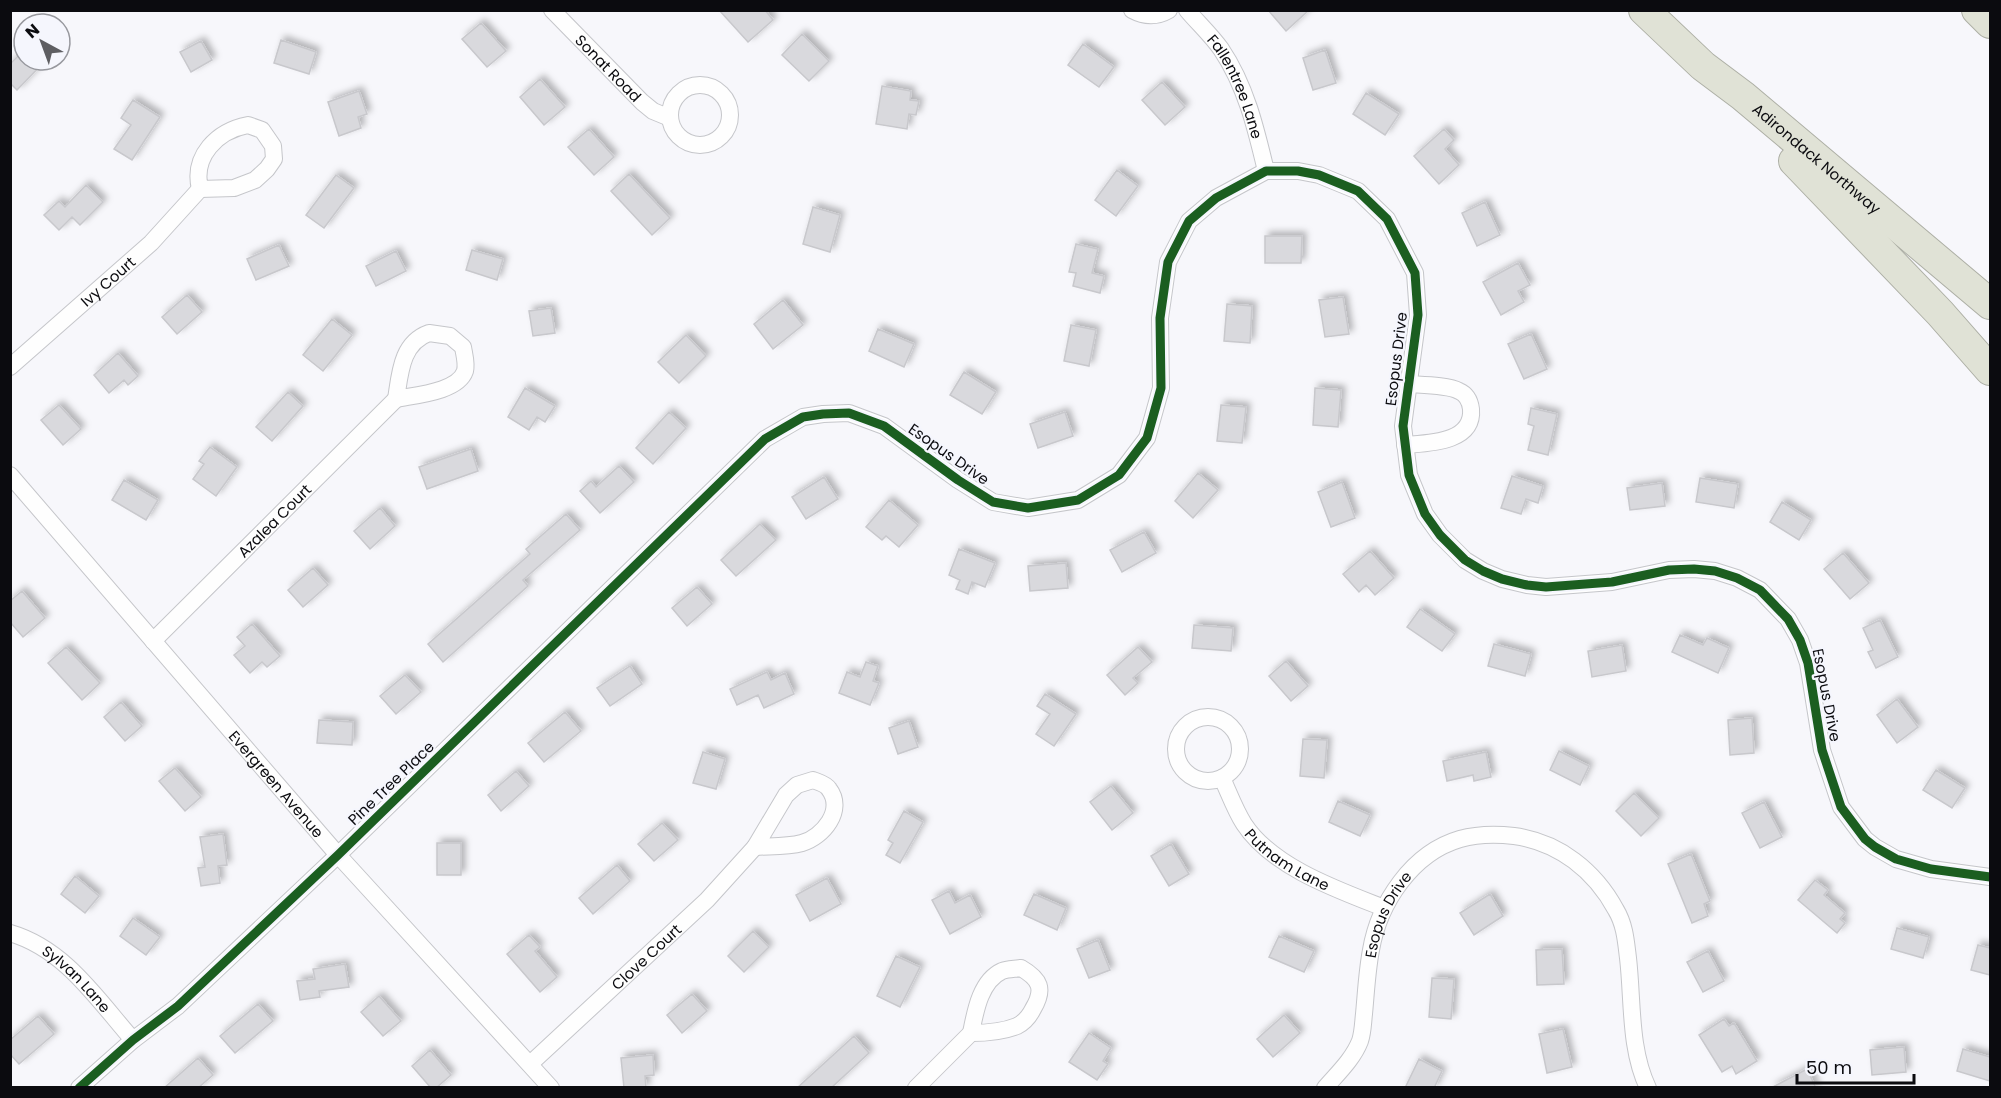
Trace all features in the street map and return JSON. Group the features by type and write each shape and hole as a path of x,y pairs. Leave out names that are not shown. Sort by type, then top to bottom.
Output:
{"highway":[{"name":"Adirondack Northway","path":"1644,10 1703,66 1743,96 1990,304"},
{"path":"1977,10 1990,23"},
{"path":"1703,66 1940,313 1990,370"}],"street":[{"name":"Sonat Road","path":"552,10 642,102 653,111 670,118"},
{"path":"1132,10 1148,16 1169,10"},
{"name":"Fallentree Lane","path":"1187,10 1220,48 1238,80 1254,121 1266,171"},
{"path":"248,124 262,130 269,137 273,146 274,159 255,180 234,188 200,189 197,176 203,157 211,145 224,133 248,124"},
{"name":"Esopus Drive","path":"714,489 765,439 803,417 849,413 884,426 958,480 993,502 1028,508 1078,500 1119,475 1147,438 1161,388 1160,318 1168,262 1189,221 1216,198 1266,171 1298,171 1319,175 1358,191 1387,219 1415,273 1418,315 1403,426 1409,475 1425,514 1440,535 1465,560 1483,571 1502,579 1527,585 1546,587 1612,582 1669,570 1694,569 1715,571 1737,578 1760,590 1788,619 1800,640 1808,663 1822,750 1840,807 1865,839 1896,859 1931,869 1990,878"},
{"name":"Ivy Court","path":"10,367 151,243 200,189"},
{"path":"429,333 450,336 463,347 466,368 462,378 436,391 396,399 403,357 420,336 429,333"},
{"path":"1405,446 1447,440 1458,435 1469,422 1472,412 1466,396 1457,389 1408,384"},
{"name":"Azalea Court","path":"153,641 396,399"},
{"name":"Evergreen Avenue","path":"10,475 338,855 551,1088"},
{"name":"Pine Tree Place","path":"79,1088 133,1040 178,1006 338,855 714,489"},
{"name":"Putnam Lane","path":"1222,778 1243,823 1255,838 1282,860 1336,889 1384,908"},
{"name":"Clove Court","path":"530,1064 706,900 755,847 786,795 797,785 813,780 828,787 833,797 834,808 828,826 817,836 786,846 755,847"},
{"name":"Esopus Drive","path":"1325,1088 1354,1054 1362,1038 1371,949 1384,908 1407,873 1433,853 1459,839 1497,834 1531,838 1557,849 1577,862 1609,898 1618,912 1626,934 1639,1064 1648,1088"},
{"name":"Sylvan Lane","path":"10,933 45,948 68,966 133,1040"},
{"path":"916,1088 970,1033 976,1008 994,976 1003,970 1020,969 1034,976 1040,986 1040,999 1027,1019 1019,1025 998,1032 970,1033"}],"building":[{"path":"719,10 765,10 773,20 748,42"},
{"path":"1268,10 1309,10 1286,31"},
{"path":"481,23 506,51 487,67 462,39"},
{"path":"802,34 829,61 809,81 782,55"},
{"path":"281,40 316,52 309,74 274,63"},
{"path":"201,41 212,60 191,72 180,52"},
{"path":"1083,44 1114,67 1099,87 1068,65"},
{"path":"1325,50 1336,83 1313,90 1303,58"},
{"path":"12,62 12,72 34,72 17,90 10,83 10,64"},
{"path":"540,79 565,107 544,125 520,97"},
{"path":"1162,82 1185,107 1165,125 1142,100"},
{"path":"882,86 911,91 910,100 919,101 916,115 909,114 907,129 876,124"},
{"path":"359,91 367,114 358,117 361,128 339,136 328,102"},
{"path":"1366,93 1399,114 1385,135 1353,114"},
{"path":"133,100 160,117 132,160 114,149 131,125 121,118"},
{"path":"589,129 614,157 594,175 568,147"},
{"path":"1444,129 1454,140 1445,149 1459,165 1439,184 1414,156"},
{"path":"1117,170 1138,186 1116,216 1095,200"},
{"path":"629,174 670,218 652,235 611,191"},
{"path":"336,175 354,188 324,228 306,215"},
{"path":"86,185 103,202 80,225 72,217 59,230 44,215 59,201 65,207"},
{"path":"1485,202 1500,235 1477,246 1462,213"},
{"path":"813,207 840,215 830,252 803,244"},
{"path":"1265,236 1302,236 1301,263 1265,263"},
{"path":"1076,244 1098,249 1092,273 1104,276 1100,293 1073,286 1076,273 1069,272"},
{"path":"279,245 289,266 256,280 247,259"},
{"path":"472,250 503,259 497,280 466,270"},
{"path":"396,251 406,271 376,286 366,266"},
{"path":"1518,263 1530,285 1518,291 1524,302 1501,315 1483,282"},
{"path":"187,295 202,312 177,334 162,317"},
{"path":"1343,297 1349,334 1325,337 1319,300"},
{"path":"783,300 803,325 773,349 754,324"},
{"path":"1227,304 1252,306 1250,343 1224,341"},
{"path":"551,308 555,333 533,336 529,311"},
{"path":"332,319 352,335 323,371 303,355"},
{"path":"1071,325 1096,330 1089,366 1064,361"},
{"path":"878,329 914,344 904,367 869,351"},
{"path":"1531,334 1547,369 1524,379 1508,344"},
{"path":"686,335 706,356 679,383 658,362"},
{"path":"118,353 138,376 128,385 124,380 109,393 94,375"},
{"path":"964,372 996,392 982,414 950,395"},
{"path":"525,388 555,406 545,422 537,417 529,430 508,417"},
{"path":"1315,388 1341,390 1338,427 1313,425"},
{"path":"288,392 303,406 272,441 256,427"},
{"path":"59,405 81,429 63,445 41,420"},
{"path":"1221,405 1246,407 1242,443 1217,441"},
{"path":"1531,408 1557,414 1548,455 1528,450 1534,426 1528,424"},
{"path":"669,412 686,428 653,464 636,448"},
{"path":"1065,412 1073,436 1038,448 1030,424"},
{"path":"210,447 237,467 216,496 193,479 204,464 199,461"},
{"path":"471,449 478,471 427,489 419,467"},
{"path":"619,466 634,482 600,513 580,491 591,481 596,487"},
{"path":"1198,473 1218,490 1193,518 1175,501"},
{"path":"1512,476 1543,486 1538,503 1526,499 1521,514 1501,508"},
{"path":"824,477 838,499 806,519 792,497"},
{"path":"1700,478 1738,484 1734,508 1696,502"},
{"path":"124,480 158,500 146,520 112,500"},
{"path":"1342,482 1355,518 1331,527 1318,492"},
{"path":"1662,483 1665,506 1630,510 1627,488"},
{"path":"889,500 918,525 899,547 886,536 882,540 866,527"},
{"path":"1782,502 1811,520 1799,540 1770,522"},
{"path":"380,508 395,526 370,549 354,531"},
{"path":"566,514 580,530 523,580 528,586 443,662 428,644 530,554 526,549"},
{"path":"760,524 776,540 736,576 721,560"},
{"path":"1144,532 1156,553 1122,572 1110,550"},
{"path":"959,549 995,563 985,587 972,582 968,594 956,589 960,580 949,575"},
{"path":"1370,551 1394,578 1375,595 1366,585 1359,592 1343,574"},
{"path":"1843,553 1869,583 1850,599 1824,569"},
{"path":"1066,563 1068,588 1030,591 1028,566"},
{"path":"313,568 328,585 303,607 288,590"},
{"path":"697,587 712,604 687,626 672,608"},
{"path":"22,591 45,618 23,637 10,622 10,601"},
{"path":"1420,609 1455,634 1442,651 1407,627"},
{"path":"1880,620 1898,657 1876,668 1868,652 1873,650 1863,628"},
{"path":"252,624 280,656 267,667 262,662 250,673 234,655 245,646 237,637"},
{"path":"1194,625 1233,628 1231,651 1192,648"},
{"path":"1680,635 1703,645 1707,638 1729,648 1718,673 1672,652"},
{"path":"1494,644 1531,654 1525,676 1488,666"},
{"path":"1622,645 1626,671 1592,677 1588,651"},
{"path":"66,647 100,683 82,700 48,663"},
{"path":"1138,647 1152,662 1133,678 1138,683 1125,695 1107,675"},
{"path":"1286,661 1308,686 1291,701 1269,676"},
{"path":"866,662 878,666 873,681 879,683 870,705 839,693 847,672 860,677"},
{"path":"630,666 642,684 610,706 597,688"},
{"path":"767,672 771,680 785,673 794,694 764,708 758,695 737,705 730,689"},
{"path":"405,675 421,692 396,714 380,696"},
{"path":"1045,694 1076,714 1054,746 1036,734 1050,714 1037,706"},
{"path":"1897,699 1918,727 1897,743 1877,715"},
{"path":"121,702 142,726 125,741 104,717"},
{"path":"565,712 581,731 544,762 528,743"},
{"path":"1752,718 1754,753 1730,755 1728,720"},
{"path":"319,720 353,722 352,745 317,743"},
{"path":"909,721 918,747 898,754 889,728"},
{"path":"1303,739 1327,740 1324,778 1300,776"},
{"path":"1559,751 1589,766 1580,785 1550,770"},
{"path":"703,752 725,759 716,789 693,783"},
{"path":"1486,752 1491,777 1474,781 1473,775 1447,781 1443,761"},
{"path":"175,768 201,797 185,811 159,781"},
{"path":"1936,770 1965,788 1952,808 1923,790"},
{"path":"516,771 529,786 501,811 488,795"},
{"path":"1111,786 1133,813 1112,830 1090,802"},
{"path":"1634,793 1659,818 1641,836 1616,811"},
{"path":"1338,801 1370,815 1360,836 1329,822"},
{"path":"1764,802 1782,837 1760,848 1742,813"},
{"path":"904,811 923,822 900,863 886,855 893,843 888,840"},
{"path":"662,823 678,840 654,861 638,844"},
{"path":"223,834 227,865 218,866 220,883 201,886 198,868 205,867 200,837"},
{"path":"437,843 461,843 461,875 437,875"},
{"path":"1171,844 1189,874 1169,886 1151,856"},
{"path":"1691,854 1710,901 1704,904 1708,916 1692,923 1668,864"},
{"path":"617,865 630,881 593,914 579,898"},
{"path":"75,876 99,896 85,913 61,894"},
{"path":"827,878 841,904 810,921 796,895"},
{"path":"1815,880 1828,890 1824,895 1845,913 1840,919 1845,923 1837,933 1798,900"},
{"path":"949,891 955,903 970,895 981,917 950,934 932,900"},
{"path":"1034,894 1066,908 1057,930 1024,915"},
{"path":"1490,894 1503,916 1474,935 1460,913"},
{"path":"133,918 160,937 146,955 120,936"},
{"path":"1897,928 1929,937 1923,958 1891,949"},
{"path":"753,931 769,947 744,972 728,956"},
{"path":"529,935 540,947 535,951 557,977 540,992 507,954"},
{"path":"1279,936 1314,951 1304,972 1269,957"},
{"path":"1098,940 1110,970 1089,978 1077,949"},
{"path":"1978,945 1990,948 1990,975 1971,970"},
{"path":"1562,949 1564,984 1537,985 1536,950"},
{"path":"1708,951 1724,981 1703,992 1687,962"},
{"path":"896,956 920,967 900,1007 877,996"},
{"path":"345,964 349,987 319,991 320,997 300,1000 297,981 315,979 313,969"},
{"path":"1432,978 1454,979 1451,1019 1429,1017"},
{"path":"692,994 707,1011 682,1033 667,1015"},
{"path":"379,996 401,1021 383,1036 361,1012"},
{"path":"258,1004 273,1021 235,1053 220,1036"},
{"path":"1284,1015 1300,1033 1273,1057 1257,1039"},
{"path":"38,1016 54,1034 19,1064 10,1054 10,1040"},
{"path":"1724,1019 1729,1026 1734,1023 1757,1061 1736,1074 1732,1066 1722,1072 1699,1035"},
{"path":"1563,1029 1572,1067 1547,1073 1539,1034"},
{"path":"1089,1033 1111,1048 1103,1061 1108,1064 1097,1080 1069,1062"},
{"path":"854,1036 869,1053 831,1088 797,1088"},
{"path":"1904,1047 1906,1072 1872,1075 1870,1050"},
{"path":"1963,1049 1990,1057 1990,1081 1957,1071"},
{"path":"430,1050 451,1075 436,1088 431,1088 412,1066"},
{"path":"653,1055 654,1075 645,1076 646,1088 624,1088 621,1058"},
{"path":"198,1058 213,1075 198,1088 164,1088"},
{"path":"1419,1059 1442,1071 1434,1088 1405,1088"},
{"path":"1807,1069 1816,1088 1771,1088"}],"cycle path":[{"path":"79,1088 133,1040 178,1006 338,855 765,439 803,417 849,413 884,426 958,480 993,502 1028,508 1078,500 1119,475 1147,438 1161,388 1160,318 1168,262 1189,221 1216,198 1266,171 1298,171 1319,175 1358,191 1387,219 1415,273 1418,315 1403,426 1409,475 1425,514 1440,535 1465,560 1502,579 1546,587 1612,582 1669,570 1694,569 1715,571 1737,578 1760,590 1788,619 1800,640 1808,663 1822,750 1841,807 1865,839 1896,859 1931,869 1990,877"}]}
